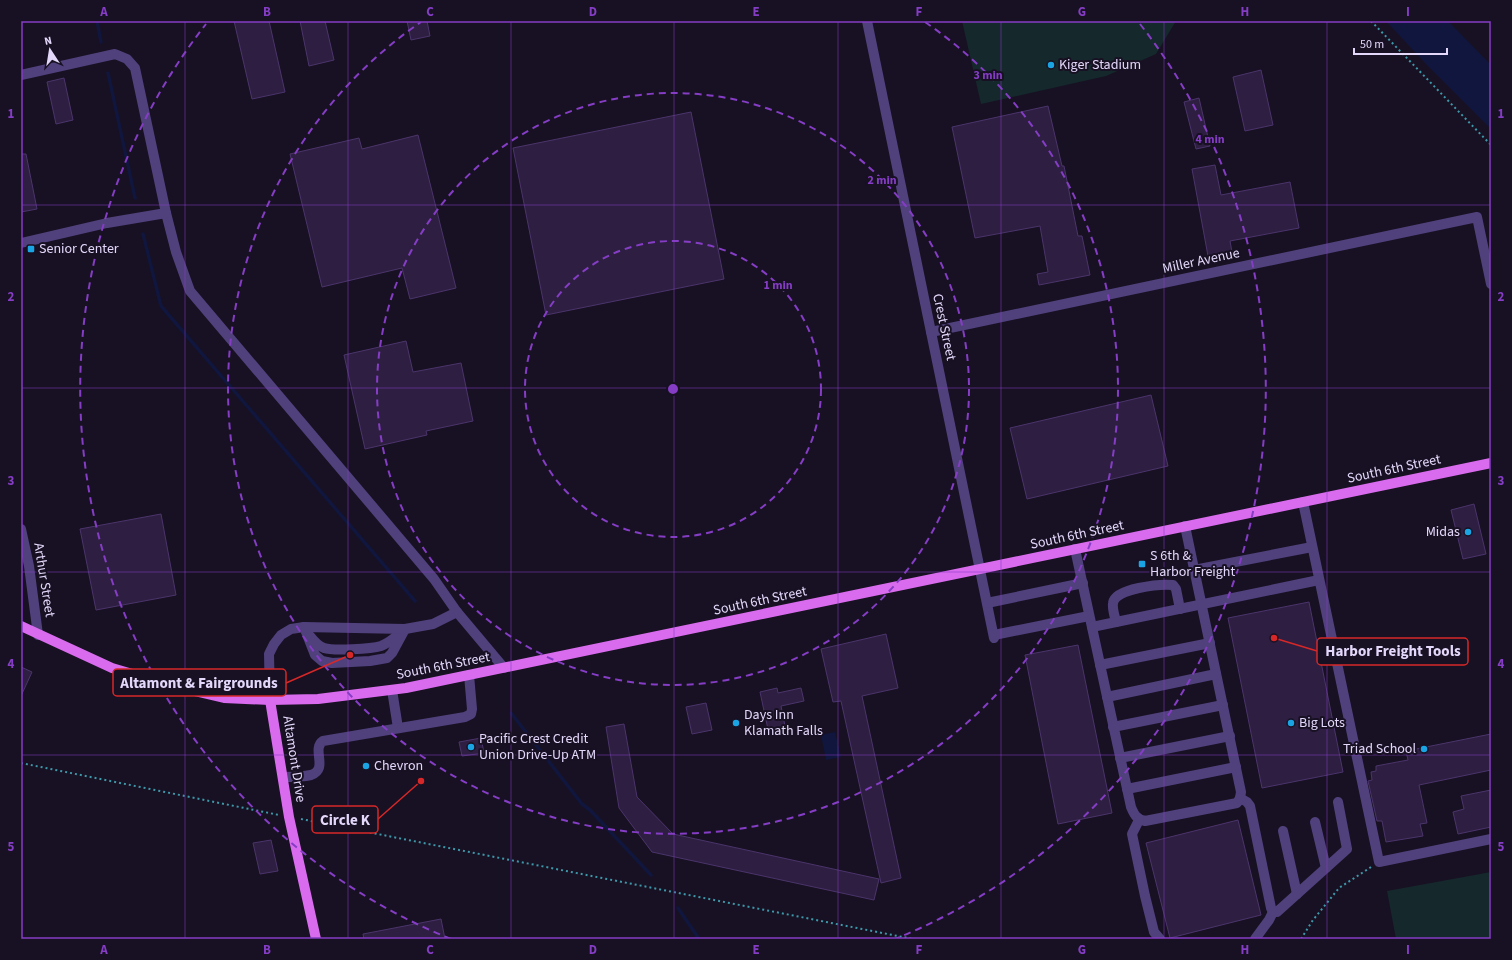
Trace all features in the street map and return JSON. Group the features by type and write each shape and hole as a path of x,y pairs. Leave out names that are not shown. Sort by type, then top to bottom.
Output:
{"main road":[{"name":"South 6th Street","path":"21,626 112,668 173,686 224,698 270,700 318,698 392,690 1491,463"},
{"name":"South 6th Street","path":"21,630 38,635"},
{"name":"Altamont Drive","path":"270,700 289,817 316,939"}],"street":[{"name":"Crest Street","path":"867,21 994,636 1089,616"},
{"path":"21,75 115,54 127,59 135,68 166,213 176,252 190,290 410,550 434,579 457,612 504,668"},
{"path":"21,242 107,223 166,213"},
{"name":"Miller Avenue","path":"931,332 1477,217 1491,284"},
{"path":"1303,502 1379,862 1491,839"},
{"path":"1075,549 1120,758 1134,815 1139,820 1145,820 1237,803 1241,792 1185,526"},
{"name":"Arthur Street","path":"21,529 29,566 38,635"},
{"path":"1194,570 1312,547"},
{"path":"1092,627 1319,580"},
{"path":"987,603 1082,583"},
{"path":"1116,622 1113,603 1116,596 1123,592 1163,584 1173,585 1176,590 1180,609"},
{"path":"270,700 269,654 281,635 291,629 304,627 405,629 433,624 457,612"},
{"path":"304,627 315,655 322,661 332,663 370,661 387,658 392,653 405,629"},
{"path":"1100,665 1210,643"},
{"path":"1107,697 1216,674"},
{"path":"283,778 311,775 317,771 320,766 318,747 319,743 323,741 465,717 471,714 472,709 469,675"},
{"path":"392,690 398,728"},
{"path":"1114,727 1223,705"},
{"path":"1120,758 1230,736"},
{"path":"1127,789 1236,767"},
{"path":"1240,798 1247,802 1250,806 1273,912 1255,939"},
{"path":"1273,912 1277,912 1347,849 1338,802"},
{"path":"1139,820 1132,834 1144,896 1154,932 1160,939"},
{"path":"1315,822 1326,868"},
{"path":"1283,831 1297,894"}],"path":[{"path":"1370,21 1491,145"},
{"path":"21,763 914,939"},
{"path":"1301,939 1313,920 1339,888 1379,862"}],"green space":[{"name":"Kiger Stadium","path":"962,21 1176,21 1156,54 1106,76 981,104"},
{"path":"1491,872 1491,939 1396,939 1387,891"}],"shaded area":[{"path":"1386,21 1448,21 1491,65 1491,129 1425,63"},
{"path":"835,732 841,757 826,760 821,735"}],"building":[{"path":"234,21 269,21 285,92 252,99"},
{"path":"300,21 325,21 334,60 309,66"},
{"path":"407,21 427,21 430,36 411,40"},
{"path":"1261,70 1273,125 1245,131 1233,77"},
{"path":"64,78 73,120 56,124 47,82"},
{"path":"1199,98 1210,146 1196,149 1184,102"},
{"path":"1048,106 1062,166 1064,166 1078,236 1082,236 1090,275 1039,285 1037,274 1048,272 1040,226 975,238 952,127"},
{"path":"691,112 724,279 546,315 513,148"},
{"path":"418,135 456,288 410,299 402,268 322,287 290,154 359,138 362,149"},
{"path":"21,154 26,154 37,209 21,212"},
{"path":"1215,165 1221,195 1290,182 1299,228 1230,241 1232,252 1208,256 1192,169"},
{"path":"406,341 413,372 461,363 473,421 426,431 427,435 365,449 344,355"},
{"path":"1151,395 1168,466 1027,499 1010,428"},
{"name":"Midas","path":"1474,504 1486,554 1463,559 1451,510"},
{"path":"161,514 176,595 96,610 80,529"},
{"name":"Big Lots","path":"1309,602 1343,772 1262,788 1228,618"},
{"path":"886,634 898,688 862,696 901,878 881,883 841,701 833,702 821,649"},
{"path":"1078,645 1112,813 1058,824 1025,655"},
{"path":"21,667 32,672 21,696"},
{"path":"777,688 778,693 801,688 804,701 781,706 786,731 769,734 760,692"},
{"path":"706,703 712,730 692,734 686,707"},
{"path":"624,724 637,797 673,834 879,879 874,900 652,852 619,808 606,727"},
{"name":"Triad School","path":"1491,734 1491,770 1419,785 1427,823 1420,824 1423,836 1386,842 1382,821 1377,821 1368,781 1372,780 1371,772 1376,771 1376,766 1408,760 1406,751"},
{"name":"Pacific Crest Credit Union Drive-Up ATM","path":"481,738 484,753 462,756 459,742"},
{"path":"1491,790 1491,827 1458,834 1453,812 1464,809 1461,796"},
{"path":"1238,820 1261,915 1170,938 1146,843"},
{"path":"271,840 278,871 260,874 253,843"},
{"path":"441,919 445,939 364,939 363,934"}],"waterway":[{"path":"97,21 101,42"},
{"path":"108,73 135,198"},
{"path":"143,234 161,306 415,601"},
{"path":"511,713 582,804 590,810 651,875"},
{"path":"678,908 699,939"}],"place":[{"name":"Kiger Stadium","path":"1051,65"},
{"name":"Senior Center","path":"31,249"},
{"name":"Midas","path":"1468,532"},
{"name":"S 6th & Harbor Freight","path":"1142,564"},
{"name":"Harbor Freight Tools","path":"1274,638"},
{"name":"Altamont & Fairgrounds","path":"350,655"},
{"name":"Days Inn Klamath Falls","path":"736,723"},
{"name":"Big Lots","path":"1291,723"},
{"name":"Pacific Crest Credit Union Drive-Up ATM","path":"471,747"},
{"name":"Triad School","path":"1424,749"},
{"name":"Chevron","path":"366,766"},
{"name":"Circle K","path":"421,781"}]}
